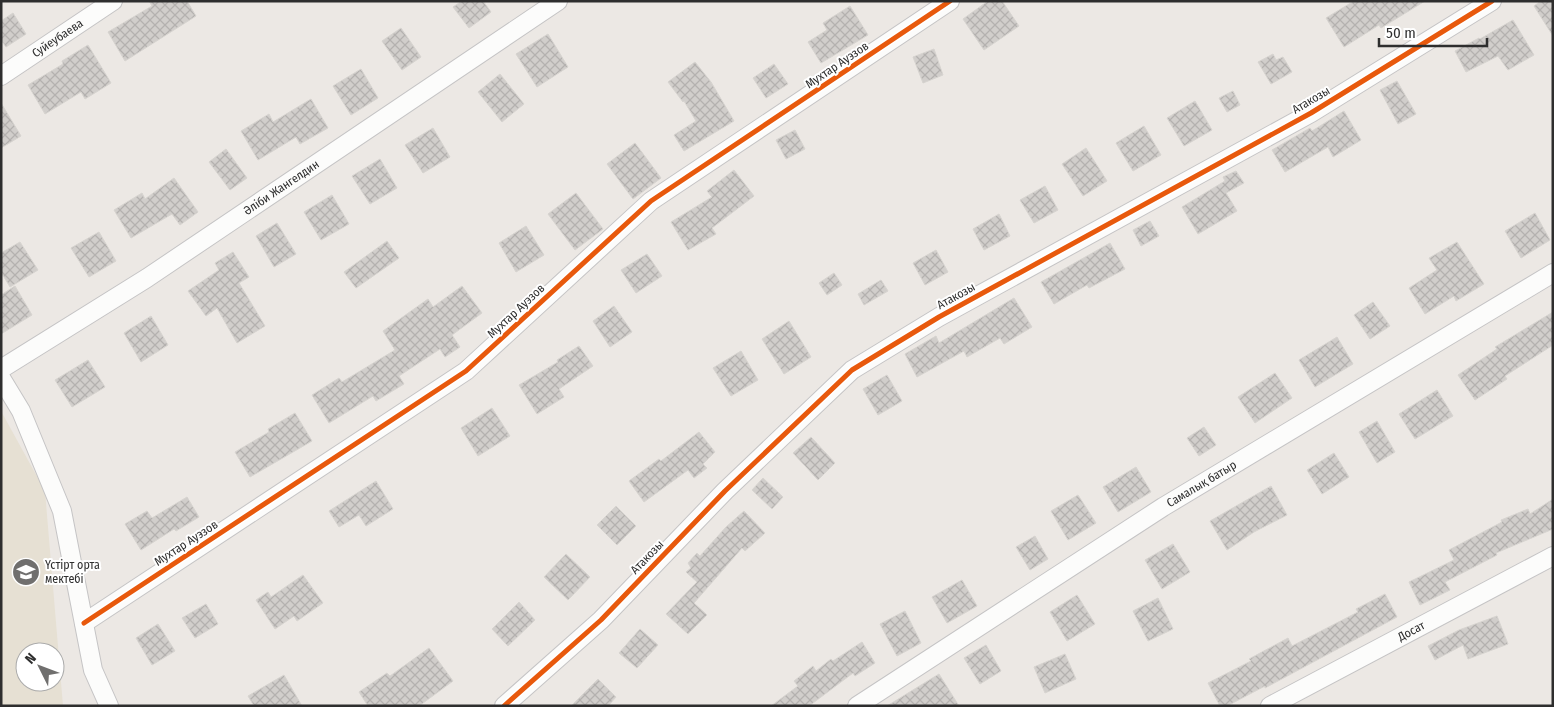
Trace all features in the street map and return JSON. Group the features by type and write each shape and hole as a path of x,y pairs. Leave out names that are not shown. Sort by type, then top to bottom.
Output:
{"street":[{"name":"Суйеубаева","path":"1,76 112,1"},
{"name":"Әліби Жангелдин","path":"1,369 147,278 558,1"},
{"name":"Мухтар Ауэзов","path":"84,623 466,370 651,201 950,1"},
{"name":"Атакозы","path":"504,706 601,620 725,491 852,370 939,317 1310,113 1492,1"},
{"name":"Самалық батыр","path":"858,706 1163,507 1553,273"},
{"path":"1,378 21,411 62,511 93,670 109,706"},
{"name":"Досат","path":"1270,706 1553,556"}],"shaded area":[{"name":"Үстірт орта мектебі","path":"1,411 45,491 58,642 15,642 15,692 62,692 63,706 1,706"}],"building":[{"path":"149,1 187,1 196,16 125,61 108,32 152,6"},
{"path":"462,1 483,1 491,12 469,28 453,7"},
{"path":"988,1 1002,1 1019,26 984,50 963,19"},
{"path":"1354,1 1425,1 1381,28 1379,25 1344,47 1326,18"},
{"path":"1541,1 1553,1 1553,36 1534,6"},
{"path":"850,6 868,35 821,63 808,42 827,30 823,23"},
{"path":"13,13 26,34 6,47 1,40 1,21"},
{"path":"1513,20 1534,55 1508,70 1498,56 1466,72 1455,51"},
{"path":"401,28 421,57 402,70 382,41"},
{"path":"548,34 568,67 537,87 516,54"},
{"path":"88,45 111,83 85,99 81,92 45,114 28,85 63,64 62,61"},
{"path":"934,49 943,75 923,83 913,57"},
{"path":"1273,54 1276,60 1283,57 1292,72 1271,84 1258,62"},
{"path":"695,62 711,82 734,121 684,151 674,135 696,121 684,101 668,82"},
{"path":"774,64 788,84 766,98 753,78"},
{"path":"361,69 378,98 351,115 333,86"},
{"path":"500,74 524,104 502,122 478,92"},
{"path":"1397,81 1416,114 1398,124 1380,90"},
{"path":"1233,91 1240,105 1227,112 1219,98"},
{"path":"311,99 328,128 300,144 296,137 258,160 241,131 269,114 273,122"},
{"path":"1195,101 1212,130 1184,146 1167,118"},
{"path":"1,103 21,136 1,148"},
{"path":"1344,111 1361,140 1333,157 1328,147 1285,172 1272,150 1310,128 1312,131"},
{"path":"1144,126 1161,155 1133,171 1116,143"},
{"path":"433,128 450,157 423,173 405,145"},
{"path":"795,130 805,149 786,159 776,140"},
{"path":"635,143 661,178 633,199 607,164"},
{"path":"1086,148 1107,181 1083,196 1062,164"},
{"path":"226,149 247,178 230,190 209,162"},
{"path":"380,159 397,188 370,204 352,176"},
{"path":"734,170 754,196 712,228 716,234 688,250 671,222 712,197 707,191"},
{"path":"1236,171 1244,183 1226,193 1237,211 1198,234 1182,207 1225,181 1223,177"},
{"path":"174,178 198,212 180,225 172,214 131,238 114,210 142,193 145,199"},
{"path":"1045,186 1058,210 1034,223 1020,200"},
{"path":"576,193 603,229 575,250 548,214"},
{"path":"332,195 349,224 321,240 304,212"},
{"path":"1535,213 1550,240 1521,258 1505,231"},
{"path":"999,214 1010,236 984,250 973,229"},
{"path":"1150,221 1159,236 1141,246 1133,230"},
{"path":"277,223 296,254 274,267 256,236"},
{"path":"526,226 544,255 516,272 499,243"},
{"path":"99,232 116,261 89,277 71,248"},
{"path":"387,241 399,258 356,288 344,272"},
{"path":"20,242 38,270 10,287 1,272 1,253"},
{"path":"1457,242 1484,284 1456,301 1454,296 1425,314 1409,288 1437,270 1429,258"},
{"path":"1110,243 1125,269 1089,288 1087,285 1054,304 1041,282"},
{"path":"936,250 948,272 925,285 913,263"},
{"path":"233,252 249,277 239,283 265,326 237,343 217,308 206,316 188,291 219,270 215,263"},
{"path":"647,254 662,276 636,293 621,270"},
{"path":"834,273 842,285 827,295 819,283"},
{"path":"881,280 888,291 864,305 858,294"},
{"path":"15,286 32,315 1,334 1,295"},
{"path":"462,286 482,313 452,335 460,347 445,357 440,349 399,376 404,384 376,401 373,396 329,423 312,395 339,378 342,382 395,350 383,331 428,299 433,307"},
{"path":"1014,298 1032,327 1004,344 1000,338 967,357 964,351 917,377 905,354 936,336 939,343"},
{"path":"1373,302 1390,326 1370,339 1354,315"},
{"path":"614,306 632,332 610,347 593,321"},
{"path":"1553,312 1553,345 1505,376 1507,379 1475,400 1458,375 1497,349 1495,347"},
{"path":"151,316 168,345 141,362 124,333"},
{"path":"789,321 811,357 784,374 762,339"},
{"path":"1337,337 1353,364 1315,387 1299,360"},
{"path":"579,346 593,366 559,389 564,397 537,414 519,385 558,362 557,360"},
{"path":"741,351 758,380 731,396 713,368"},
{"path":"88,360 105,387 72,407 55,380"},
{"path":"1275,373 1292,398 1255,423 1238,397"},
{"path":"887,375 902,401 878,415 863,389"},
{"path":"1437,390 1453,416 1415,439 1399,414"},
{"path":"492,408 510,436 478,456 461,428"},
{"path":"295,413 312,441 250,477 235,452 269,432 268,429"},
{"path":"1377,421 1395,452 1377,463 1359,432"},
{"path":"1204,427 1216,445 1199,456 1187,438"},
{"path":"699,432 715,452 703,464 707,468 694,478 688,470 644,502 629,481 659,459 661,461"},
{"path":"811,437 835,463 818,480 793,453"},
{"path":"1334,453 1349,477 1322,494 1307,470"},
{"path":"1136,467 1151,492 1118,512 1103,487"},
{"path":"763,478 783,497 772,509 752,490"},
{"path":"376,481 393,509 366,526 359,515 339,527 329,511"},
{"path":"1271,486 1287,515 1254,532 1227,550 1210,521"},
{"path":"1078,495 1096,523 1068,540 1051,511"},
{"path":"187,497 199,517 176,531 174,529 141,550 125,524 147,511 152,518"},
{"path":"1553,499 1553,529 1496,553 1497,555 1445,582 1450,590 1420,605 1409,582 1454,560 1449,550 1502,522 1501,520 1528,509 1530,514"},
{"path":"616,506 636,526 617,545 597,525"},
{"path":"744,511 765,533 745,551 742,548 694,603 707,615 688,634 666,614 697,582 686,572 691,568 688,563 697,553 700,556 726,527"},
{"path":"1035,536 1048,559 1030,570 1016,547"},
{"path":"1173,544 1190,572 1162,589 1145,560"},
{"path":"566,554 590,577 568,600 544,577"},
{"path":"303,575 323,603 297,621 294,616 275,629 256,600 268,592 271,597"},
{"path":"962,580 977,606 947,623 932,597"},
{"path":"1385,594 1397,617 1265,688 1265,686 1227,706 1220,706 1208,683 1251,661 1249,659 1288,638 1292,646 1358,612 1356,609"},
{"path":"1077,595 1095,624 1067,641 1050,612"},
{"path":"1158,598 1173,629 1148,641 1133,611"},
{"path":"519,602 535,620 508,646 492,629"},
{"path":"206,604 218,624 195,638 182,618"},
{"path":"905,611 921,643 897,656 880,624"},
{"path":"1497,616 1508,644 1468,659 1463,645 1435,660 1428,646 1459,630"},
{"path":"158,624 175,651 152,665 136,638"},
{"path":"640,629 658,645 637,668 619,653"},
{"path":"862,642 875,663 855,676 853,673 809,706 771,706 798,686 794,681 813,666 816,671 831,659 833,661"},
{"path":"986,645 1001,671 980,684 964,658"},
{"path":"429,648 453,681 419,706 368,706 359,692 387,673 390,676"},
{"path":"1065,654 1076,679 1045,693 1034,667"},
{"path":"939,674 959,706 887,706"},
{"path":"284,675 302,706 254,706 248,696"},
{"path":"598,679 616,697 608,706 571,706"}],"cycle path":[{"path":"84,623 466,371 651,201 950,1"},
{"path":"504,706 601,620 725,491 852,370 939,317 1311,113 1492,1"}],"place":[{"name":"Үстірт орта мектебі","path":"26,572"}]}
